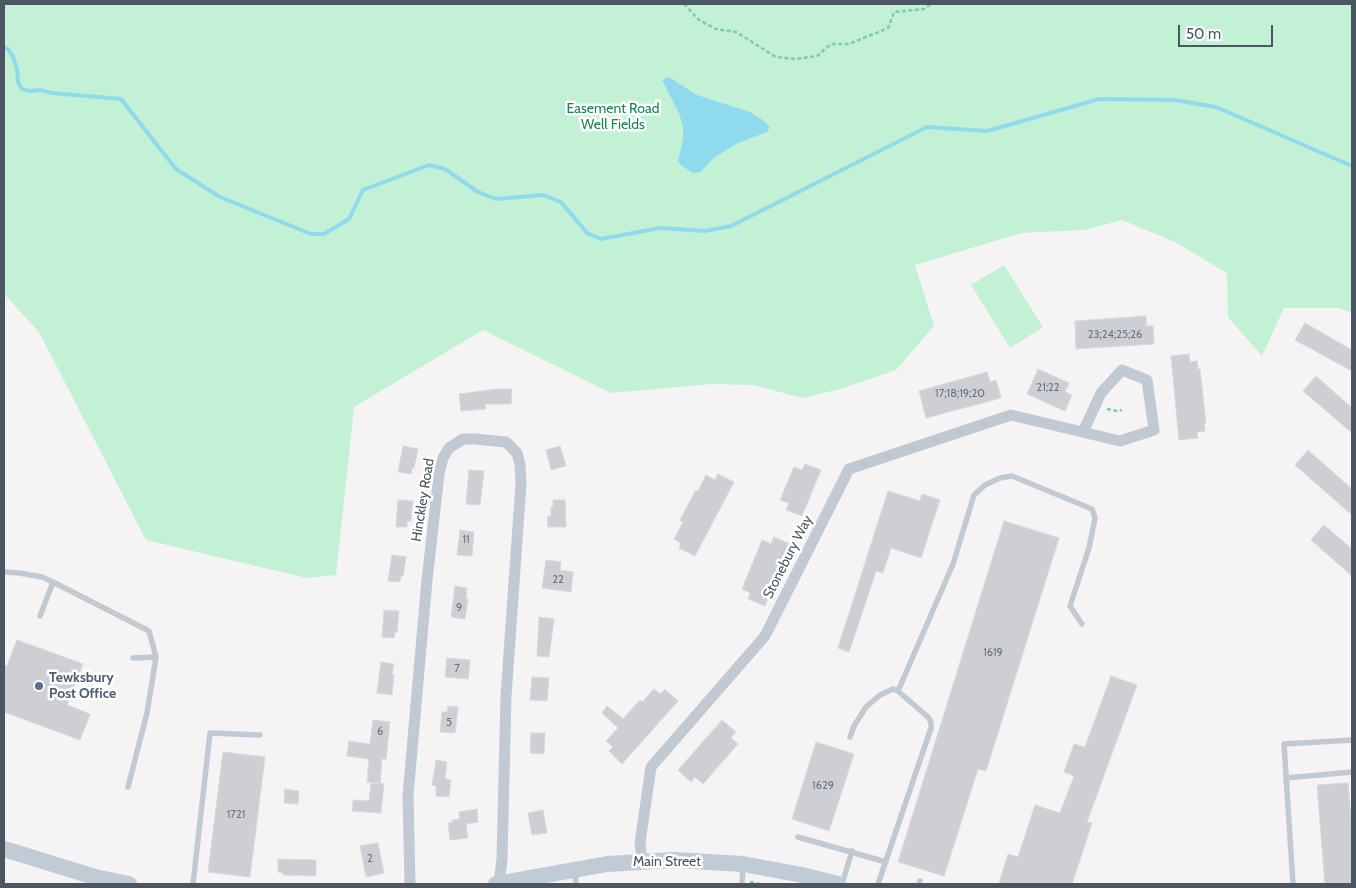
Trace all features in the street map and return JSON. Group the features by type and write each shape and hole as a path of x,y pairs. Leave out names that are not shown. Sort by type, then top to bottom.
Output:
{"main road":[{"path":"4,849 95,881 130,884"},
{"name":"Main Street","path":"498,884 575,877 607,864 674,860 743,864 840,884"}],"street":[{"name":"Stonebury Way","path":"642,862 640,843 651,767 765,636 849,469 1010,415 1120,441 1154,430 1147,380 1122,370 1101,393 1083,432"},
{"name":"Hinckley Road","path":"410,884 408,795 427,580 439,474 448,448 464,439 475,439 506,442 517,454 520,464 521,484 506,696 502,858 498,884"}],"lane":[{"path":"898,691 954,564 974,495 985,485 1000,478 1012,476 1092,509 1095,518 1089,548 1070,606 1082,624"},
{"path":"4,572 42,577 149,631 156,657 148,712 128,787"},
{"path":"40,616 53,582"},
{"path":"133,658 156,657"},
{"path":"850,737 854,726 866,707 886,691 893,689 898,691 929,718 931,728 878,884"},
{"path":"193,884 210,733 260,735"},
{"path":"1293,884 1284,744 1352,740"},
{"path":"1286,778 1352,772"},
{"path":"798,837 886,862"},
{"path":"840,884 852,851"},
{"path":"742,883 743,864"}],"path":[{"path":"684,4 698,20 716,29 736,32 776,57 795,58 817,56 831,44 850,44 888,28 894,12 924,9 931,4"},
{"path":"1104,408 1122,410"},
{"path":"742,883 760,884"}],"green space":[{"name":"Easement Road Well Fields","path":"4,4 1352,4 1352,313 1339,308 1284,308 1262,356 1228,317 1227,273 1175,242 1122,220 1085,230 1021,233 915,265 934,326 896,370 840,389 802,398 754,385 712,384 611,393 483,330 354,407 336,575 307,578 146,540 39,332 4,294"},
{"path":"1004,265 1043,327 1010,348 971,285"}],"water":[{"path":"669,77 697,95 750,112 770,127 767,132 738,143 715,157 700,172 693,173 678,161 683,139 683,127 679,113 662,80"}],"building":[{"path":"1146,316 1146,326 1153,326 1154,344 1076,349 1075,321"},
{"path":"1305,323 1352,350 1352,371 1295,340"},
{"path":"1189,354 1190,362 1197,361 1198,369 1200,369 1206,423 1204,423 1205,431 1197,432 1198,438 1179,440 1171,356"},
{"path":"1038,369 1069,383 1065,392 1072,395 1065,411 1027,394"},
{"path":"987,372 990,382 996,380 1001,398 926,418 919,391"},
{"path":"1316,376 1352,408 1352,433 1303,391"},
{"path":"512,389 511,404 485,404 486,409 461,411 459,394"},
{"path":"403,446 418,449 411,474 398,472"},
{"path":"560,446 566,466 551,470 546,450"},
{"path":"1308,450 1352,489 1352,515 1295,465"},
{"path":"805,464 821,470 802,516 786,510 789,503 780,500 794,467 802,470"},
{"path":"469,470 484,471 480,505 466,504"},
{"path":"718,474 734,482 695,556 679,548 681,543 674,539 683,522 680,520 706,475 715,480"},
{"path":"888,491 920,501 922,494 940,500 921,558 891,548 883,573 876,571 849,652 838,648"},
{"path":"398,500 413,501 411,521 407,521 407,527 396,527"},
{"path":"553,500 565,500 566,527 548,527 547,517 551,516"},
{"path":"1004,521 1059,538 986,771 978,769 944,876 898,862"},
{"path":"1324,525 1352,549 1352,576 1311,540"},
{"path":"460,530 474,532 472,556 457,555"},
{"path":"774,537 790,544 765,606 748,599 750,593 742,589 762,540 771,544"},
{"path":"392,555 406,557 403,576 401,576 400,582 388,581"},
{"path":"546,560 561,562 560,570 573,572 571,592 542,588"},
{"path":"455,586 467,588 466,599 468,599 465,619 451,617"},
{"path":"384,610 399,611 397,632 395,632 394,638 382,637"},
{"path":"539,617 554,619 549,657 537,656"},
{"name":"Tewksbury Post Office","path":"17,640 83,664 67,705 90,714 80,740 4,712 4,665 7,666"},
{"path":"447,658 470,660 468,679 445,677"},
{"path":"381,662 394,664 392,695 377,693"},
{"path":"1111,676 1137,685 1087,822 1092,823 1072,884 999,884 1008,854 1018,857 1035,805 1060,813 1074,776 1064,772 1074,744 1085,747"},
{"path":"532,677 549,678 547,701 530,700"},
{"path":"654,689 660,694 665,689 678,701 622,764 609,751 613,747 606,741 618,728 602,713 607,706 623,719 640,700 642,702"},
{"path":"448,706 458,707 455,733 440,732 442,712 447,712"},
{"path":"373,720 390,722 386,759 382,759 380,783 384,784 381,813 352,811 353,800 369,801 371,783 379,783 367,782 369,759 347,756 349,741 370,744"},
{"path":"722,720 736,732 731,738 738,744 703,784 695,777 691,782 678,770"},
{"path":"531,733 545,733 544,754 530,753"},
{"path":"816,742 854,754 829,831 792,819"},
{"path":"223,752 265,757 250,877 208,872"},
{"path":"436,760 447,762 445,779 451,780 449,797 436,796 436,786 432,785"},
{"path":"1348,783 1352,831 1352,883 1325,884 1317,785"},
{"path":"285,789 299,791 298,804 284,803"},
{"path":"477,809 478,822 466,824 468,838 450,840 448,823 452,822 452,820 460,819 459,812"},
{"path":"543,810 547,833 532,835 528,813"},
{"path":"378,843 384,873 366,877 360,846"},
{"path":"278,859 316,860 316,876 283,875 283,873 278,872"}],"waterway":[{"path":"4,47 8,49 13,57 17,69 18,82 22,89 121,99 176,169 220,197 311,234 324,234 349,219 363,190 429,165 445,169 478,192 496,199 543,195 561,202 587,233 601,239 660,228 705,231 731,226 927,127 987,131 1099,99 1174,100 1216,107 1352,166"}],"place":[{"name":"Tewksbury Post Office","path":"39,686"}]}
